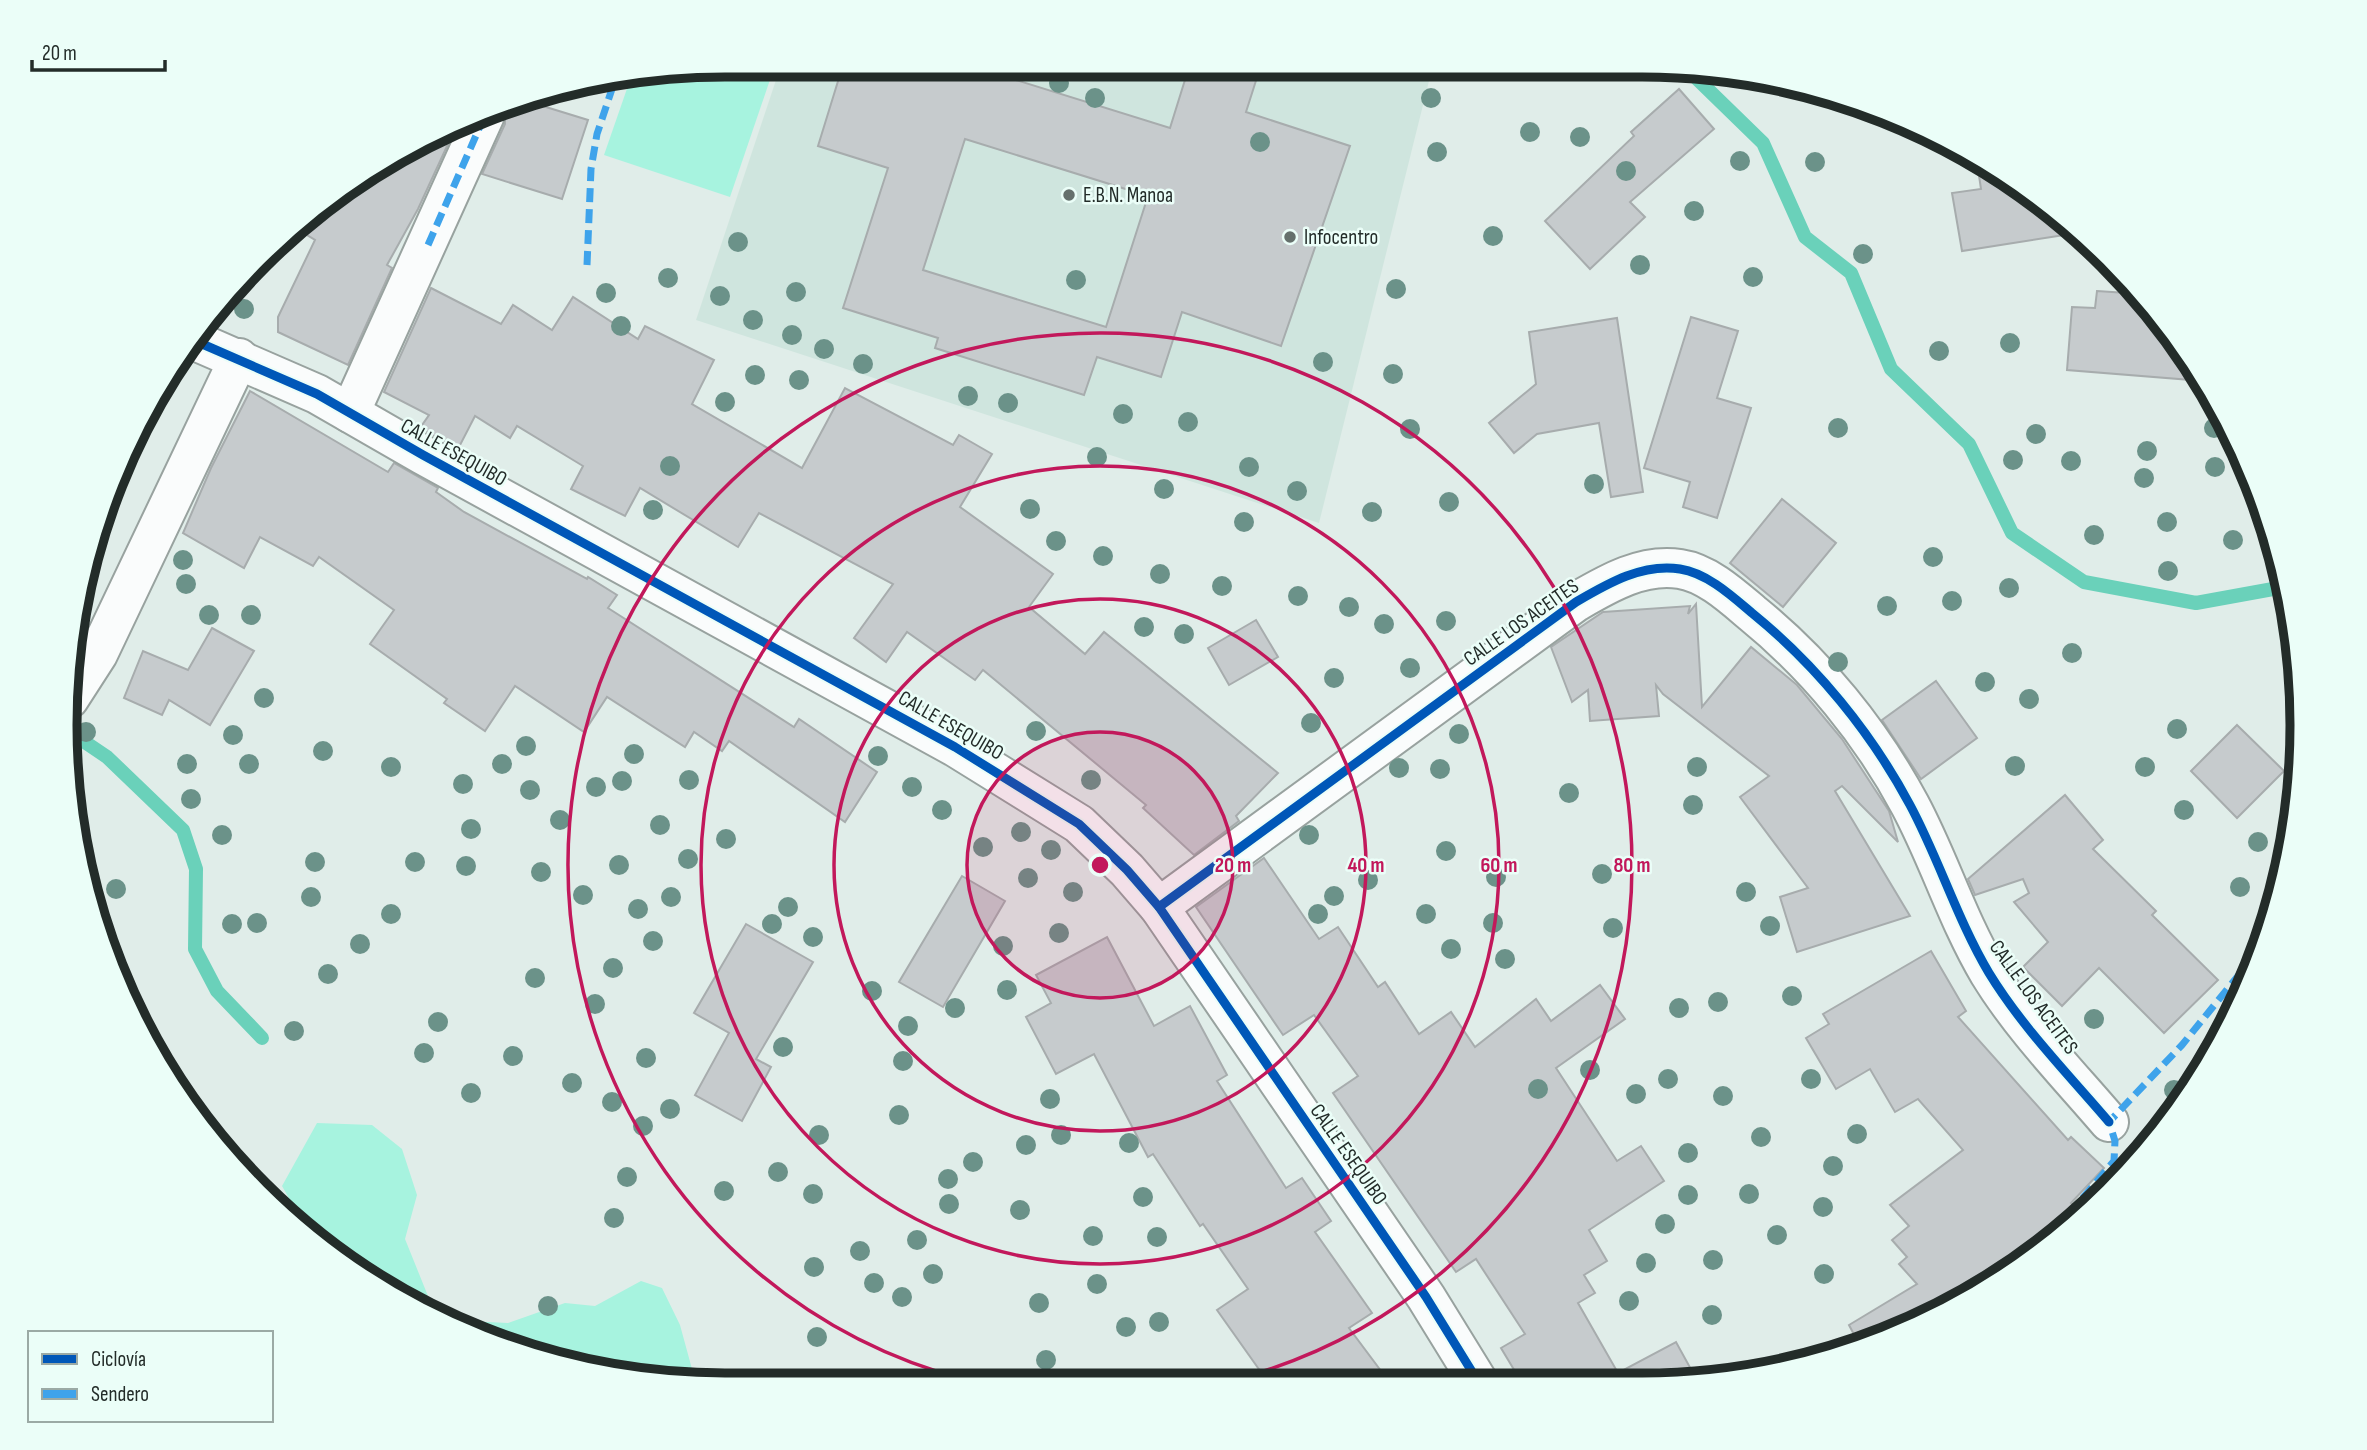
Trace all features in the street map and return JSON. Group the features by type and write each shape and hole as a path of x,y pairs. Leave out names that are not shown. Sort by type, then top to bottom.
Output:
{"street":[{"path":"350,412 480,125"},
{"name":"CALLE ESEQUIBO","path":"202,343 239,358 350,412 976,759 1080,824 1127,870 1158,907 1426,1297 1473,1373"},
{"path":"78,685 98,654 239,358"},
{"name":"CALLE LOS ACEITES","path":"1158,907 1576,602 1609,582 1633,574 1660,569 1682,569 1716,586 1757,617 1787,643 1844,705 1882,757 1910,805 1968,935 1990,975 2035,1034 2109,1122"}],"shaded area":[{"name":"E.B.N. Manoa","path":"777,77 1430,77 1319,523 696,320"}],"green space":[{"path":"771,77 730,197 604,155 628,85 683,78"},
{"path":"317,1123 372,1125 402,1149 417,1195 405,1239 430,1301 447,1310 401,1286 365,1264 331,1239 296,1210 282,1186"},
{"path":"641,1281 662,1288 680,1325 693,1372 599,1361 517,1339 471,1321 508,1323 565,1303 595,1306"}],"building":[{"path":"839,77 1006,77 1170,128 1186,77 1257,77 1246,112 1350,146 1281,346 1182,312 1161,377 1097,357 1084,395 935,348 938,338 843,308 888,168 818,146","holes":["965,139 1148,196 1106,327 923,270"]},
{"path":"1679,89 1714,129 1630,202 1645,217 1590,269 1545,221 1634,136 1631,132"},
{"path":"538,105 588,120 562,199 482,174 505,124 505,116"},
{"path":"451,138 418,209 387,265 392,268 348,365 278,332 278,317 315,240 304,233 331,211 401,164"},
{"path":"1978,172 2002,186 2065,235 1962,251 1952,193 1981,189"},
{"path":"431,288 501,324 513,305 552,330 573,297 638,339 645,326 714,360 692,404 802,468 845,388 953,445 959,435 992,454 960,507 1053,574 1029,607 1085,654 1104,632 1278,773 1236,816 1239,821 1194,855 1143,808 1146,805 983,670 975,680 907,632 886,662 854,638 893,584 759,513 738,547 640,488 625,516 571,489 583,466 517,426 510,438 475,416 458,449 420,428 429,415 384,392"},
{"path":"2097,291 2124,293 2156,331 2190,380 2067,370 2072,307 2095,308"},
{"path":"1691,317 1738,331 1717,398 1751,408 1717,518 1683,507 1690,482 1644,468"},
{"path":"1617,318 1643,492 1611,497 1599,423 1537,434 1514,453 1489,423 1536,384 1529,332"},
{"path":"250,391 388,472 394,463 438,488 436,492 464,512 587,579 588,577 617,595 608,608 794,727 799,719 877,772 845,822 729,741 722,751 694,732 685,747 607,697 584,732 515,686 485,731 444,703 447,699 370,644 394,610 319,557 313,566 260,537 244,568 183,533 211,468"},
{"path":"1782,499 1836,543 1783,607 1730,563"},
{"path":"1696,604 1702,707 1751,647 1797,685 1842,739 1889,811 1898,842 1842,786 1835,791 1910,916 1797,952 1780,897 1808,888 1740,797 1769,776 1663,694 1656,685 1659,716 1590,721 1588,690 1572,702 1551,647 1603,612 1690,606 1688,614"},
{"path":"1256,620 1278,657 1229,685 1208,648"},
{"path":"212,628 254,651 210,725 169,700 162,715 124,698 143,651 188,670"},
{"path":"1936,681 1977,738 1921,779 1882,720"},
{"path":"2237,725 2284,771 2237,818 2191,771"},
{"path":"2065,795 2103,840 2093,849 2156,911 2152,915 2218,980 2164,1033 2099,968 2062,1006 2023,967 2048,942 2014,902 2029,893 2023,879 1975,895 1968,879"},
{"path":"1264,858 1319,939 1338,927 1378,987 1385,982 1419,1034 1451,1012 1475,1047 1536,999 1551,1021 1600,985 1625,1019 1556,1068 1617,1161 1641,1146 1664,1181 1589,1230 1607,1261 1584,1275 1595,1293 1578,1303 1618,1373 1516,1373 1501,1348 1525,1334 1476,1259 1456,1272 1333,1093 1358,1076 1314,1015 1283,1035 1196,907"},
{"path":"962,876 1005,901 943,1007 899,982"},
{"path":"746,924 813,962 756,1059 771,1067 742,1121 695,1095 729,1033 694,1013"},
{"path":"1107,937 1154,1026 1190,1006 1227,1075 1217,1081 1286,1188 1302,1178 1331,1221 1315,1232 1372,1313 1349,1328 1383,1373 1262,1373 1217,1310 1248,1289 1203,1224 1200,1226 1153,1154 1148,1157 1094,1054 1056,1074 1026,1017 1051,1003 1036,975"},
{"path":"1931,951 1966,1011 1958,1017 2068,1140 2071,1137 2104,1168 2071,1203 2075,1206 2002,1264 1929,1306 1855,1337 1849,1325 1917,1284 1899,1264 1907,1257 1892,1240 1909,1226 1890,1205 1963,1150 1918,1099 1895,1112 1870,1069 1836,1089 1806,1038 1829,1024 1823,1014"},
{"path":"1676,1342 1692,1371 1618,1373"}],"waterway":[{"path":"1698,80 1763,143 1805,237 1851,273 1891,369 1969,444 2012,533 2084,582 2196,603 2276,589"},
{"path":"77,737 107,757 183,830 196,869 195,949 217,991 262,1038"}],"marked path":[{"path":"587,265 591,169 597,134 613,87"},
{"path":"428,245 481,125"},
{"path":"2078,1204 2114,1161 2115,1141 2109,1122 2182,1045 2242,972"}],"cycle path":[{"path":"202,344 317,394 955,747 1079,824 1127,870 1159,907 1426,1297 1473,1373"},
{"path":"1159,907 1576,602 1625,576 1639,572 1666,568 1690,571 1719,586 1776,633 1820,677 1860,726 1910,805 1967,932 1989,973 2031,1031 2109,1122"}],"place":[{"name":"E.B.N. Manoa","path":"1069,195"},
{"name":"Infocentro","path":"1290,237"}]}
